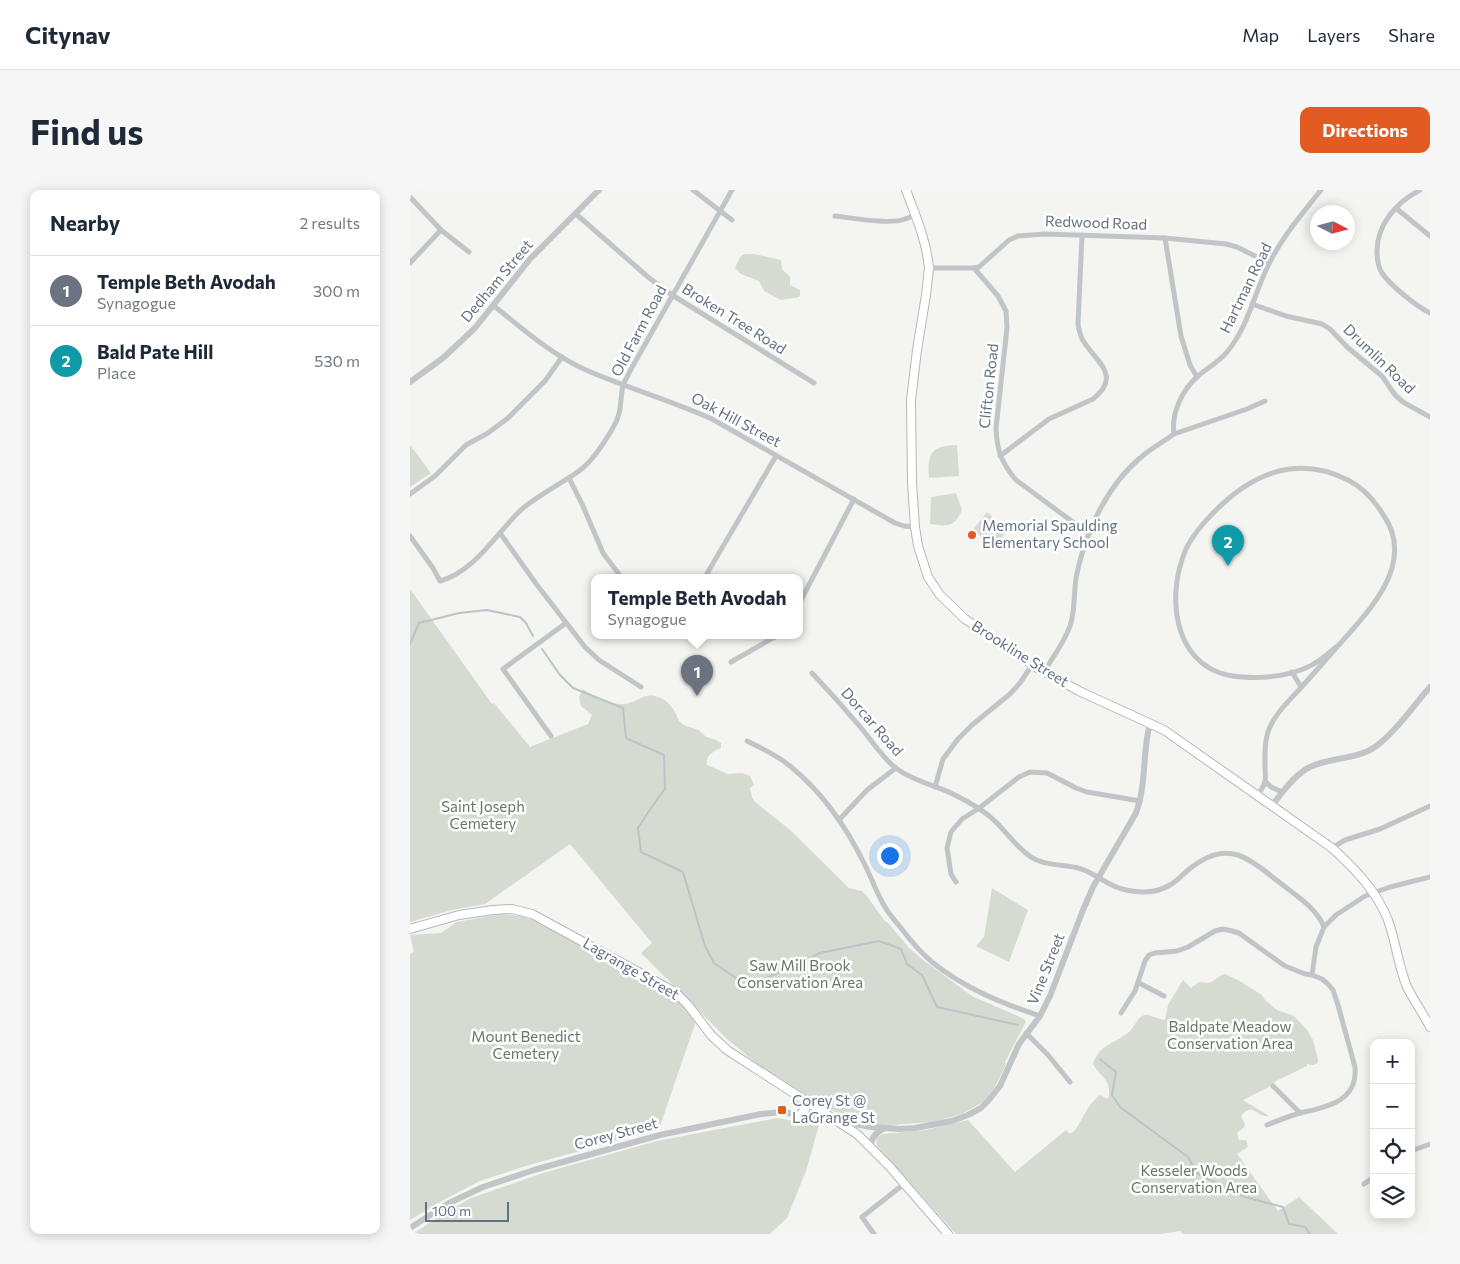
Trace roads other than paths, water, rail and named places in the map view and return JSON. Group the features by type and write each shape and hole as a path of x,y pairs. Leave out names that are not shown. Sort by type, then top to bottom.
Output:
{"main road":[{"name":"Brookline Street","path":"906,190 926,244 929,268 912,400 915,527 918,546 928,577 940,595 965,619 1032,665 1079,691 1164,730 1332,848 1356,870 1375,893 1388,920 1399,964 1408,987 1430,1025"},
{"name":"Lagrange Street","path":"410,929 459,916 497,909 516,910 536,915 670,990 685,1001 711,1035 727,1050 857,1134 872,1148 948,1234"},
{"path":"799,1114 805,1109 805,1100"}],"street":[{"name":"Dedham Street","path":"410,382 436,363 475,328 530,259 599,190"},
{"path":"694,190 732,220"},
{"name":"Old Farm Road","path":"410,536 440,581 450,578 479,556 523,509 582,470 616,424 620,412 624,384 732,190"},
{"name":"Hartman Road","path":"1174,434 1173,427 1176,409 1181,397 1197,376 1226,354 1238,339 1269,263 1321,190"},
{"path":"1420,190 1410,196 1387,219 1378,236 1377,256 1382,273 1398,290 1430,313"},
{"path":"410,197 441,230 469,252"},
{"path":"1397,208 1430,236"},
{"name":"Broken Tree Road","path":"576,214 634,265 672,295 814,383"},
{"path":"835,216 895,221 904,220 916,214"},
{"path":"410,263 441,230"},
{"name":"Redwood Road","path":"974,268 983,264 1009,240 1018,236 1045,234 1165,238 1226,244 1238,247 1269,263"},
{"path":"1000,456 1049,419 1093,399 1100,394 1105,382 1105,369 1100,360 1084,342 1078,324 1082,235"},
{"path":"1165,238 1181,336 1190,365 1197,376"},
{"path":"929,268 974,268"},
{"name":"Clifton Road","path":"974,268 998,296 1006,311 1007,328 996,428 1000,456 1006,469 1016,480 1089,534"},
{"name":"Drumlin Road","path":"1252,304 1280,314 1322,324 1330,329 1347,347 1382,376 1395,396 1430,417"},
{"name":"Oak Hill Street","path":"494,306 562,357 586,370 712,418 776,456 904,526 915,527"},
{"path":"410,494 435,476 466,445 508,418 545,381 562,357"},
{"path":"1044,672 1071,625 1074,612 1076,576 1089,534 1106,497 1124,473 1140,458 1174,434 1265,401"},
{"path":"706,574 776,456"},
{"path":"1257,796 1265,781 1265,750 1269,729 1279,712 1301,688 1340,644 1360,621 1375,600 1390,574 1394,554 1394,535 1388,520 1378,506 1358,486 1337,475 1308,468 1295,468 1261,477 1225,501 1195,534 1186,549 1176,588 1176,613 1182,634 1193,656 1202,664 1226,675 1255,678 1292,672 1308,666 1340,644"},
{"path":"569,478 603,553 619,574"},
{"path":"803,596 854,499"},
{"path":"500,534 585,647 598,660 641,687"},
{"path":"551,736 503,670 566,623"},
{"path":"731,662 771,639"},
{"path":"935,787 943,759 958,739 1010,694 1032,665"},
{"path":"1292,672 1301,688"},
{"name":"Dorcar Road","path":"812,673 837,699 896,768 911,778 954,794 978,809 994,821 1030,857 1078,868 1123,890 1135,892 1161,890 1175,882 1194,865 1204,859 1222,853 1232,854 1251,862 1304,902 1316,913 1324,927"},
{"path":"1272,805 1297,776 1310,767 1356,756 1375,747 1390,733 1430,687"},
{"name":"Vine Street","path":"840,1122 899,1130 931,1126 968,1115 988,1102 1000,1086 1019,1044 1040,1016 1050,996 1083,910 1098,877 1131,822 1140,801 1150,723"},
{"path":"747,741 789,765 810,784 839,820 865,865 885,907 926,956 951,976 972,989 1009,1006 1040,1016"},
{"path":"839,820 867,790 896,768"},
{"path":"956,882 948,861 947,848 951,832 962,819 978,809 1004,787 1030,772 1047,773 1087,792 1140,801"},
{"path":"1265,781 1271,787 1282,792"},
{"path":"1332,848 1344,840 1380,830 1430,806"},
{"path":"1312,975 1316,947 1324,927 1344,910 1365,896 1390,887 1430,877"},
{"path":"1120,1014 1135,991 1145,961 1149,955 1176,951 1188,947 1215,931 1223,929 1238,933 1285,966 1322,979 1332,990 1338,1005 1356,1075 1349,1091 1337,1103 1314,1111 1301,1112 1267,1125"},
{"path":"1138,983 1164,996"},
{"path":"1026,1033 1048,1054 1070,1082"},
{"path":"1273,1086 1301,1112"},
{"name":"Corey Street","path":"410,1228 449,1203 492,1184 534,1170 660,1135 761,1114 782,1112 840,1122"},
{"path":"872,1148 874,1135 883,1129"},
{"path":"1415,1150 1430,1144"},
{"path":"1364,1184 1370,1180"},
{"path":"874,1234 862,1218 904,1184"}],"waterway":[{"path":"410,644 419,623 459,613 487,610 520,617 526,623 533,636"},
{"path":"542,649 560,675 573,688 623,708 626,738 664,755 665,789 638,828 641,852 683,872 705,946 714,963 736,978 756,983 820,953 879,941 901,949 907,964 922,975 937,1007 1018,1025"},
{"path":"1100,1059 1116,1072 1112,1095 1120,1107 1188,1157 1198,1174 1245,1197 1283,1207 1289,1224 1305,1227 1310,1234"}],"place":[{"name":"Memorial Spaulding Elementary School","path":"972,535"},
{"name":"Bald Pate Hill","path":"1228,566"},
{"name":"Temple Beth Avodah","path":"697,696"},
{"name":"Corey St @ LaGrange St","path":"782,1110"}],"park label":[{"name":"Saint Joseph Cemetery","path":"483,816"},
{"name":"Saw Mill Brook Conservation Area","path":"800,974"},
{"name":"Baldpate Meadow Conservation Area","path":"1230,1036"},
{"name":"Mount Benedict Cemetery","path":"526,1046"},
{"name":"Kesseler Woods Conservation Area","path":"1194,1180"}]}
